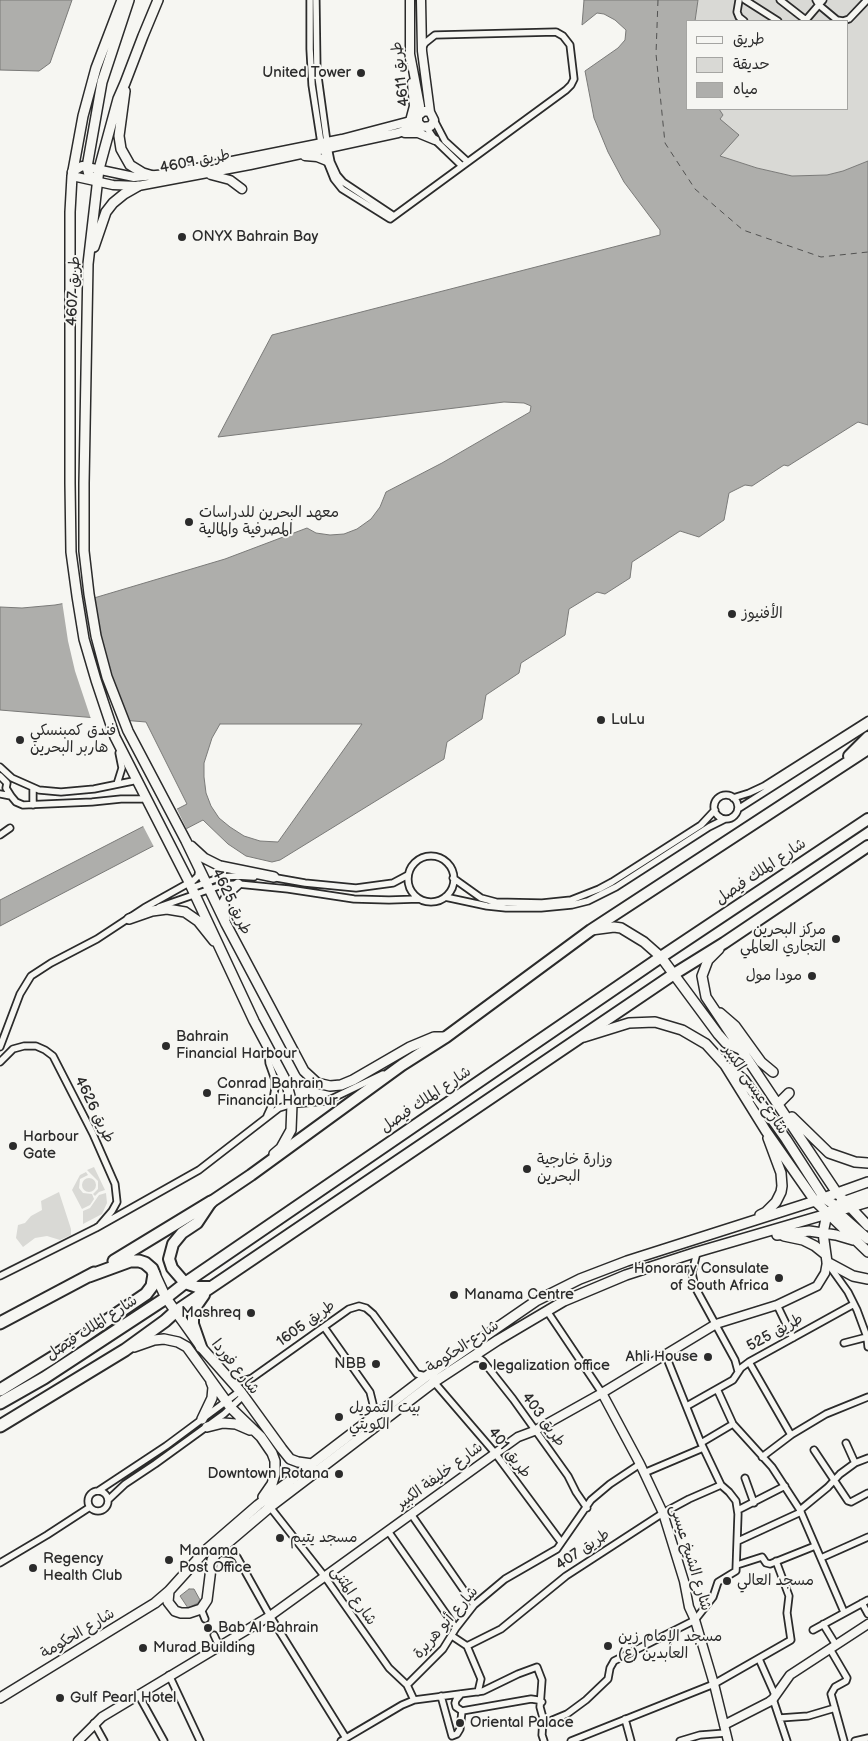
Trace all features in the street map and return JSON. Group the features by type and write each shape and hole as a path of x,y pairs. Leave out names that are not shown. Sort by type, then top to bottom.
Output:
{"highway":[{"path":"844,764 868,738"},
{"path":"0,1323 89,1276 211,1202 402,1065 446,1037 591,930 868,749"},
{"name":"شارع الملك فيصل","path":"0,1403 44,1378 166,1298 184,1283 661,957 868,819"},
{"path":"0,1426 124,1350 210,1287 674,974 868,847"},
{"path":"210,1287 197,1287 184,1283 172,1268 169,1260 173,1244 182,1233 197,1223 211,1202"},
{"path":"0,1390 52,1358 146,1294 154,1280 152,1269 139,1261 130,1261 89,1276"},
{"path":"201,1347 193,1324 193,1317 197,1304 210,1287"}],"main road":[{"name":"طريق 4607","path":"76,596 71,552 70,483 70,212 72,174 83,116 96,68 122,0"},
{"path":"97,182 89,175 87,167 102,82 129,0"},
{"name":"طريق 4607","path":"89,594 84,552 88,264 97,182 118,99 158,0"},
{"path":"125,84 120,136 121,149 130,165 143,173 153,176"},
{"path":"88,264 106,212 124,194 138,186"},
{"name":"طريق 4625","path":"89,594 96,636 107,676 128,731 299,1064 317,1083 330,1086 341,1085 410,1046 434,1037 446,1037"},
{"name":"طريق 4625","path":"76,596 84,639 115,736 222,949 254,1020 286,1081 292,1104 292,1118 288,1137 281,1148 251,1175"},
{"path":"184,838 204,858 220,866 274,877"},
{"path":"226,924 224,902 228,892 238,884"},
{"path":"129,919 152,911 167,909 185,912 198,921 222,949"},
{"name":"شارع عيسى الكبير","path":"591,930 621,928 644,942 661,957 718,1034 726,1042 742,1050"},
{"name":"شارع عيسى الكبير","path":"724,943 708,960 702,976 703,988 712,1006 837,1193 838,1208 855,1241 868,1252"},
{"path":"712,1006 735,1026 762,1062 773,1072"},
{"name":"شارع عيسى الكبير","path":"581,1038 629,1023 655,1022 682,1030 706,1044 725,1065 751,1108 815,1201"},
{"path":"725,1065 744,1080 824,1198 838,1208 868,1239"},
{"path":"751,1108 771,1093"},
{"path":"759,1120 779,1106 789,1093"},
{"path":"779,1106 829,1153 848,1160 868,1164"},
{"path":"718,1232 766,1212 779,1197 782,1186 781,1173 778,1162 770,1148 766,1130"},
{"name":"شارع الحكومة","path":"217,1552 503,1322 548,1294 604,1269 868,1182"},
{"path":"826,1258 823,1233 838,1208 868,1193"},
{"path":"815,1201 838,1208"},
{"name":"شارع الحكومة","path":"0,1698 107,1634 155,1602 169,1591 195,1560 258,1505 371,1418 430,1379 547,1311 587,1290 697,1252 838,1208 868,1202"},
{"name":"شارع عيسى الكبير","path":"838,1208 868,1226"},
{"path":"777,1235 796,1232 823,1233 855,1241"},
{"path":"756,1234 777,1235 803,1240 815,1246 826,1258 853,1276 868,1279"},
{"path":"826,1258 849,1270 868,1273"},
{"name":"شارع فوردا","path":"152,1269 166,1298 201,1347 241,1394 290,1459 312,1464"},
{"name":"شارع فوردا","path":"124,1350 154,1340 164,1339 182,1344 193,1354 229,1405 261,1437 272,1453 275,1461 275,1474 272,1484 258,1505"},
{"path":"210,1380 213,1394 204,1423 236,1424 247,1428 261,1437"},
{"path":"169,1591 168,1602 175,1610 181,1613 189,1613 201,1609 205,1605 212,1560 217,1552"}],"street":[{"path":"310,0 314,69 327,161 334,179 342,189 392,217"},
{"path":"314,69 316,0"},
{"name":"طريق 4611","path":"410,0 410,54 414,106 418,122"},
{"name":"طريق 4611","path":"421,0 422,48 432,116"},
{"path":"739,0 737,12 743,20"},
{"path":"745,0 776,20"},
{"path":"780,0 805,20"},
{"path":"845,20 867,0"},
{"path":"807,20 819,2 837,20"},
{"path":"392,217 566,90 573,82 574,72 570,44 560,34 551,32 435,35 422,48"},
{"path":"314,69 325,68"},
{"path":"418,122 424,112 432,116 445,141 465,164"},
{"path":"418,122 431,126 432,116"},
{"name":"طريق 4609","path":"72,174 82,166 134,177 153,176 398,133 418,122"},
{"name":"طريق 4609","path":"72,174 97,182 124,187 138,186 298,155 325,145 418,122"},
{"path":"418,122 435,140 465,164"},
{"path":"398,133 418,133 435,140"},
{"path":"325,145 331,162 343,182 392,217"},
{"path":"298,155 327,161"},
{"path":"204,174 224,178 242,189"},
{"path":"733,798 764,786 868,720"},
{"path":"109,722 110,734 119,753 146,806 154,813"},
{"path":"445,897 506,908 541,908 572,905 588,901 609,891 709,827 725,819 732,818 738,809 868,726"},
{"path":"117,784 122,768 119,753"},
{"path":"0,767 9,781"},
{"path":"0,776 9,781 39,790 68,791 94,789 133,781"},
{"path":"9,781 6,788 11,796 20,803 33,805 142,799"},
{"path":"0,783 9,781"},
{"path":"33,788 33,805"},
{"path":"0,794 11,796"},
{"path":"725,819 718,816 715,810 715,803 720,797 727,795 733,798 738,803 738,809"},
{"path":"453,878 481,898 496,902 542,903 572,900 599,890 612,882 701,825 715,810"},
{"path":"0,835 10,828"},
{"path":"433,857 443,860 448,864 453,878 451,889 445,897 441,900 430,902 414,896 409,886 408,875 417,861 433,857"},
{"path":"0,1047 20,994 31,976 129,919 192,888 198,876 199,868"},
{"path":"207,886 228,876 274,877 305,883 356,888 393,882 408,875"},
{"path":"129,919 144,908 176,891 207,886 238,884 354,899 419,899"},
{"name":"طريق 4626","path":"0,1062 13,1050 24,1046 36,1046 53,1056 93,1134 115,1184 117,1202 112,1211 96,1228"},
{"path":"267,1116 272,1105 275,1088 275,1080 268,1058 268,1047"},
{"name":"طريق 4626","path":"0,1276 96,1228 199,1170 279,1108 292,1104 327,1101 402,1065"},
{"path":"697,1252 692,1273 693,1280 736,1363 738,1371"},
{"path":"826,1258 854,1304 867,1337 868,1347"},
{"name":"شارع خليفة الكبير","path":"78,1741 102,1717 270,1616 518,1437 534,1431 602,1393 716,1324 777,1306 818,1286 825,1273 826,1258"},
{"name":"طريق 525","path":"687,1406 732,1380 738,1371 749,1362 854,1304"},
{"name":"طريق 1605","path":"233,1384 252,1378 354,1306 366,1308 373,1314 414,1371 420,1376 430,1379"},
{"path":"777,1306 793,1338"},
{"path":"547,1311 602,1393"},
{"path":"324,1327 370,1392 373,1404 371,1418"},
{"path":"844,1343 867,1337"},
{"path":"543,1724 568,1714 606,1683 611,1665 616,1660 694,1620 713,1597 718,1582 735,1572 738,1541 738,1510 736,1501 720,1485 666,1356"},
{"name":"طريق 403","path":"469,1358 480,1358 483,1361 568,1476 587,1508"},
{"path":"749,1362 791,1435"},
{"name":"طريق 401","path":"430,1379 495,1453 562,1542"},
{"path":"717,1389 733,1424 772,1467 800,1511 844,1612"},
{"name":"شارع الشيخ عيسى","path":"602,1393 640,1464 663,1513 679,1565 689,1607 714,1684 726,1733"},
{"path":"204,1423 98,1491 92,1492 88,1497 91,1507 96,1510 103,1509 108,1500 124,1484 229,1405 241,1394"},
{"path":"762,1457 791,1435 826,1414 868,1397"},
{"path":"644,1473 702,1445 733,1424"},
{"path":"846,1443 855,1463"},
{"path":"814,1450 850,1502 868,1494"},
{"path":"738,1541 800,1511 840,1474 855,1463 868,1458"},
{"name":"شارع أبو هريرة","path":"407,1685 443,1649 474,1605 505,1579 557,1549 591,1500 610,1484 640,1464"},
{"path":"745,1478 754,1503"},
{"name":"طريق 407","path":"467,1646 501,1628 566,1576 663,1513 720,1485"},
{"path":"738,1510 785,1486"},
{"path":"98,1491 104,1493 108,1500"},
{"path":"0,1563 91,1507"},
{"name":"شارع المثنى","path":"270,1508 325,1577 389,1668 407,1685 414,1700"},
{"path":"411,1514 474,1605"},
{"path":"388,1532 456,1628"},
{"path":"821,1558 868,1537"},
{"path":"737,1565 762,1557 768,1564 815,1546"},
{"path":"217,1552 233,1554 236,1557 343,1740 402,1705 414,1700 478,1692 537,1667 542,1680 542,1702 540,1707 544,1741"},
{"path":"571,1741 714,1684 791,1640 787,1613 789,1596 776,1561"},
{"path":"813,1630 865,1601 868,1614"},
{"path":"201,1609 206,1619"},
{"path":"824,1624 847,1678 846,1681 832,1690 831,1694 844,1741"},
{"path":"680,1741 700,1735 726,1733 774,1697 790,1675 868,1624"},
{"path":"214,1635 219,1646"},
{"path":"452,1636 467,1646 481,1679 478,1692"},
{"path":"759,1659 774,1697 787,1741"},
{"path":"169,1675 200,1741"},
{"path":"138,1694 164,1741"},
{"path":"461,1694 456,1703 458,1709 462,1711 532,1700 542,1702"},
{"path":"440,1696 452,1736 457,1734 460,1729 462,1711"},
{"path":"780,1718 808,1716 835,1708"},
{"path":"625,1719 631,1741"},
{"path":"94,1724 104,1741"},
{"path":"855,1741 868,1738"}],"green space":[{"path":"698,0 868,0 868,161 827,175 792,176 757,168 720,156 720,119 723,115 720,110 848,110 848,20 695,20"},
{"path":"94,1167 105,1190 95,1196 93,1194 98,1189 98,1181 87,1170"},
{"path":"86,1172 88,1175 80,1179 79,1188 83,1193 92,1194 94,1199 90,1205 82,1209 72,1190 80,1175"},
{"path":"89,1178 94,1180 96,1185 94,1190 89,1192 84,1190 82,1185 84,1180"},
{"path":"59,1192 71,1229 71,1235 60,1240 47,1236 35,1238 23,1247 16,1238 18,1225 25,1223 31,1216 42,1210 41,1201"},
{"path":"106,1193 107,1203 102,1214 83,1224 83,1211 90,1208 99,1195"}],"water":[{"path":"0,0 72,0 50,63 39,71 0,70"},
{"path":"584,0 698,0 695,20 686,20 686,110 720,110 723,115 720,119 739,135 720,156 757,168 792,176 827,175 868,161 868,425 858,422 752,486 745,485 729,493 724,520 699,537 680,531 632,562 630,578 605,594 597,592 569,609 565,635 521,663 519,673 486,695 482,719 447,742 444,759 280,860 272,862 246,856 228,844 203,820 0,926 0,900 187,804 146,722 0,710 0,607 22,608 55,605 94,598 225,559 307,528 316,533 344,534 357,529 371,519 380,507 386,492 442,463 530,412 531,406 524,403 504,402 218,437 272,335 660,235 660,230 624,182 608,152 594,118 585,71 618,48 625,40 626,30 615,20 604,14 597,13 582,25","holes":["220,724 362,724 278,842 260,841 244,836 219,818 211,806 206,793 204,763 212,738"]},
{"path":"189,1589 194,1589 200,1600 188,1608 180,1596"}],"pier":[{"path":"94,596 100,632 108,661 130,723 91,719 75,671 62,601"},
{"path":"176,807 187,830 154,847 142,824"}],"ferry route":[{"path":"658,0 656,54 665,143 695,189 743,230 821,257 868,252"}],"tunnel":[{"path":"205,1619 214,1635"}],"place":[{"name":"United Tower","path":"361,73"},
{"name":"ONYX Bahrain Bay","path":"182,237"},
{"name":"معهد البحرين للدراسات المصرفية والمالية","path":"189,522"},
{"name":"الأفنيوز","path":"732,614"},
{"name":"LuLu","path":"601,720"},
{"name":"فندق كمبنسكي هاربر البحرين","path":"20,740"},
{"name":"مركز البحرين التجاري العالمي","path":"836,939"},
{"name":"مودا مول","path":"812,976"},
{"name":"Bahrain Financial Harbour","path":"166,1046"},
{"name":"Conrad Bahrain Financial Harbour","path":"207,1093"},
{"name":"Harbour Gate","path":"13,1146"},
{"name":"وزارة خارجية البحرين","path":"527,1169"},
{"name":"Honorary Consulate of South Africa","path":"779,1278"},
{"name":"Manama Centre","path":"454,1295"},
{"name":"Mashreq","path":"251,1313"},
{"name":"Ahli House","path":"708,1357"},
{"name":"NBB","path":"376,1364"},
{"name":"legalization office","path":"483,1366"},
{"name":"بيت التمويل الكويتي","path":"339,1417"},
{"name":"Downtown Rotana","path":"339,1474"},
{"name":"مسجد يتيم","path":"280,1538"},
{"name":"Manama Post Office","path":"169,1560"},
{"name":"Regency Health Club","path":"33,1568"},
{"name":"مسجد العالي","path":"727,1581"},
{"name":"Bab Al Bahrain","path":"208,1628"},
{"name":"مسجد الإمام زين العابدين (ع)","path":"608,1646"},
{"name":"Murad Building","path":"143,1648"},
{"name":"Gulf Pearl Hotel","path":"60,1698"},
{"name":"Oriental Palace","path":"460,1723"}]}
